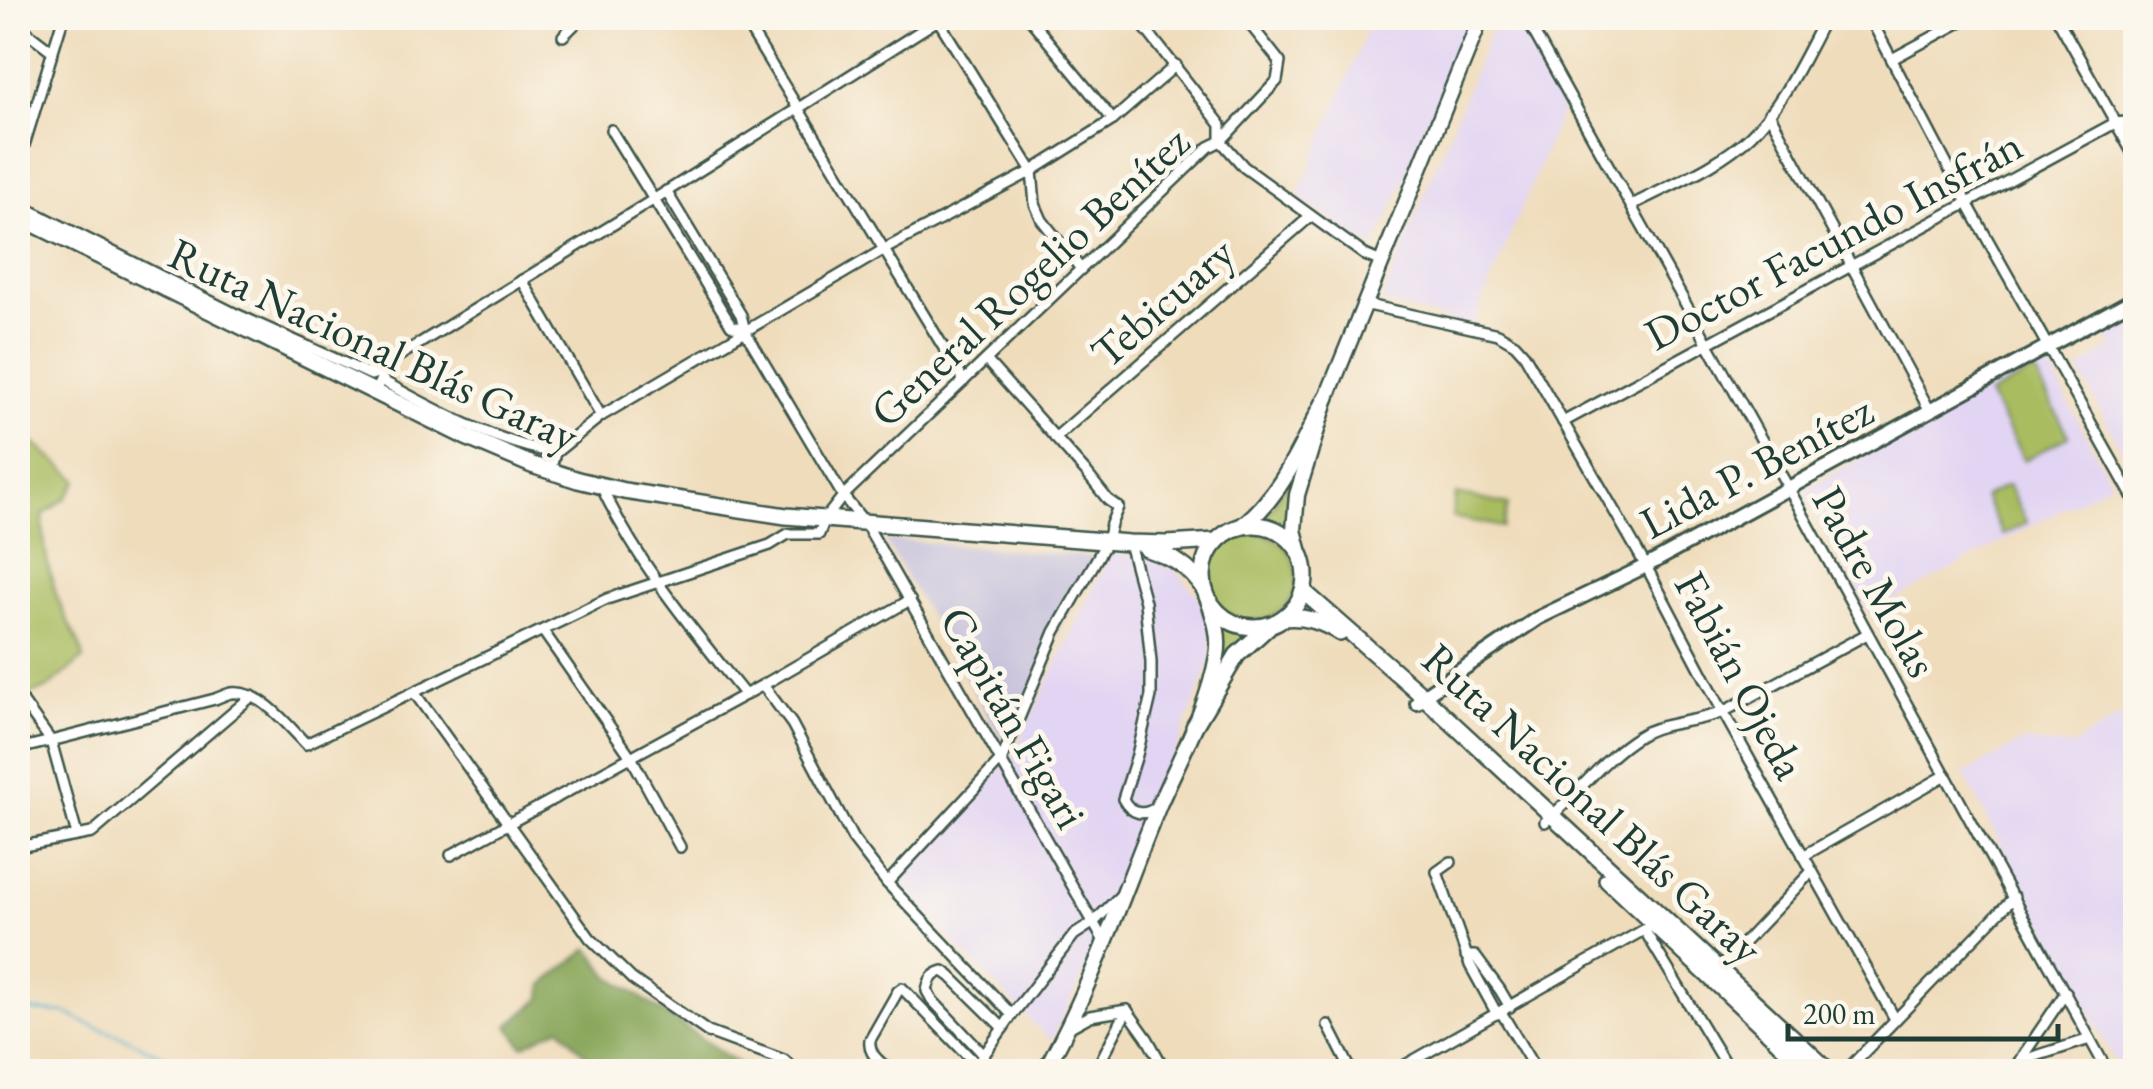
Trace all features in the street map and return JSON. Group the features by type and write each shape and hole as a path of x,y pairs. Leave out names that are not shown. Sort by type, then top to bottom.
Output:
{"highway":[{"name":"Ruta Nacional Blás Garay","path":"18,216 380,381 466,437 550,471 601,486 786,516 866,524 1128,543 1217,541"},
{"path":"1278,621 1257,627 1228,620 1206,593 1204,568 1217,541 1258,513 1273,496 1327,397"},
{"path":"1194,727 1237,655 1291,611 1303,591 1304,565 1292,542 1268,527 1241,526"},
{"name":"Ruta Nacional Blás Garay","path":"1128,543 1184,565 1206,593"},
{"name":"Ruta Nacional Blás Garay","path":"1303,591 1549,818 1653,924 1811,1072"},
{"name":"Ruta Nacional Blás Garay","path":"1278,621 1306,618 1338,632 1420,700"},
{"name":"Ruta Nacional Blás Garay","path":"1653,924 1718,969 1830,1072"}],"main road":[{"path":"1300,553 1294,530 1297,495 1327,397 1481,18"},
{"path":"1044,1072 1105,943 1212,677 1218,628 1206,593"}],"street":[{"path":"18,166 63,18"},
{"path":"563,36 580,18"},
{"path":"743,18 964,381"},
{"path":"380,381 394,358 653,200 939,18 1032,171 1038,212 1082,268"},
{"path":"1029,18 1113,120"},
{"path":"1137,18 1221,126 1221,141 1244,166 1365,255 1381,262"},
{"name":"General Rogelio Benítez","path":"825,519 843,496 1209,147 1221,141 1277,81 1280,62 1245,18"},
{"name":"Padre Molas","path":"1526,18 2108,1072"},
{"path":"1632,206 1725,156 1752,134 1793,78 1825,18"},
{"path":"1870,18 1967,203 2136,503"},
{"path":"1892,58 1968,18"},
{"path":"2057,18 2136,159"},
{"path":"18,25 52,51"},
{"path":"550,471 555,454 600,416 882,250 1032,171 1113,120 1176,64"},
{"path":"1769,113 1930,411"},
{"name":"Doctor Facundo Insfrán","path":"1563,422 2115,123 2136,121"},
{"path":"611,130 731,325 745,331"},
{"path":"666,191 741,316 745,331"},
{"path":"18,199 24,208 251,321 371,374 462,424 555,454"},
{"name":"Tebicuary","path":"1055,438 1311,216"},
{"path":"522,280 600,416"},
{"name":"Lida P. Benítez","path":"1420,700 1538,618 1646,566 2136,298"},
{"name":"Fabián Ojeda","path":"1364,304 1498,334 1524,354 1646,566 1722,712 1895,1019"},
{"name":"Capitán Figari","path":"745,331 843,496 866,524 1105,943"},
{"path":"886,883 1002,759 1054,632 1108,541 1118,507 986,360"},
{"path":"601,486 656,584 745,695"},
{"path":"18,749 232,693 252,696 306,744 607,600 770,545 788,534 819,534 825,519"},
{"path":"1128,543 1145,602 1151,696 1122,800 1138,814 1159,806"},
{"path":"451,855 910,600"},
{"path":"543,631 631,757 680,847"},
{"path":"1549,818 1639,736 1722,712 1866,634"},
{"path":"763,685 792,724 853,838 886,883 1012,1014"},
{"path":"414,692 590,938 632,979 708,1032 784,1060 797,1072"},
{"path":"18,696 50,741 78,835"},
{"path":"18,847 92,833 252,696"},
{"path":"1803,856 1946,775"},
{"path":"1451,862 1436,872 1466,956 1537,1072"},
{"path":"1718,969 1812,871"},
{"path":"891,1072 869,1048 898,991 906,990 974,1068 1074,935 1094,922 1126,890"},
{"path":"1845,1072 2014,897"},
{"path":"1393,1072 1653,924 1725,1070"},
{"path":"984,1055 932,1000 927,991 929,982 943,971 1003,1028"},
{"path":"2010,1072 2066,992"},
{"path":"1068,1028 1090,1016 1127,1010"},
{"path":"1095,1072 1127,1010"},
{"path":"1127,1010 1166,1072"},
{"path":"1328,1025 1352,1072"},
{"path":"2020,1061 2090,1039"}],"shaded area":[{"path":"1372,18 1473,18 1375,249 1298,197"},
{"path":"1496,18 1521,18 1565,103 1472,327 1381,302"},
{"path":"2135,313 2135,475 2079,370 2113,346 2104,331"},
{"path":"2043,355 2111,483 1870,613 1804,490"},
{"path":"884,539 1094,557 1004,744"},
{"path":"1111,552 1143,557 1176,570 1200,599 1211,633 1211,660 1106,929 1051,1041 895,884 1012,756"},
{"path":"2135,708 2136,1071 2121,1072 1964,774 2024,741 2070,747"}],"green space":[{"path":"2034,371 2069,436 2024,460 1989,395"},
{"path":"18,430 78,480 66,498 43,515 43,529 53,583 84,658 46,689 29,694 18,679"},
{"path":"1305,450 1291,535 1280,525 1262,521"},
{"path":"2008,485 2027,523 2003,535 1984,497"},
{"path":"1456,494 1508,505 1503,527 1452,517"},
{"path":"1244,533 1262,533 1278,540 1290,552 1297,577 1290,602 1278,614 1262,621 1244,621 1228,614 1216,602 1209,586 1209,568 1216,552 1228,540"},
{"path":"1222,624 1251,633 1236,645 1218,676"},
{"path":"589,948 608,975 749,1071 600,1071 560,1027 523,1046 508,1026 541,999 544,984"}],"waterway":[{"path":"18,1010 67,1013 196,1072"}]}
